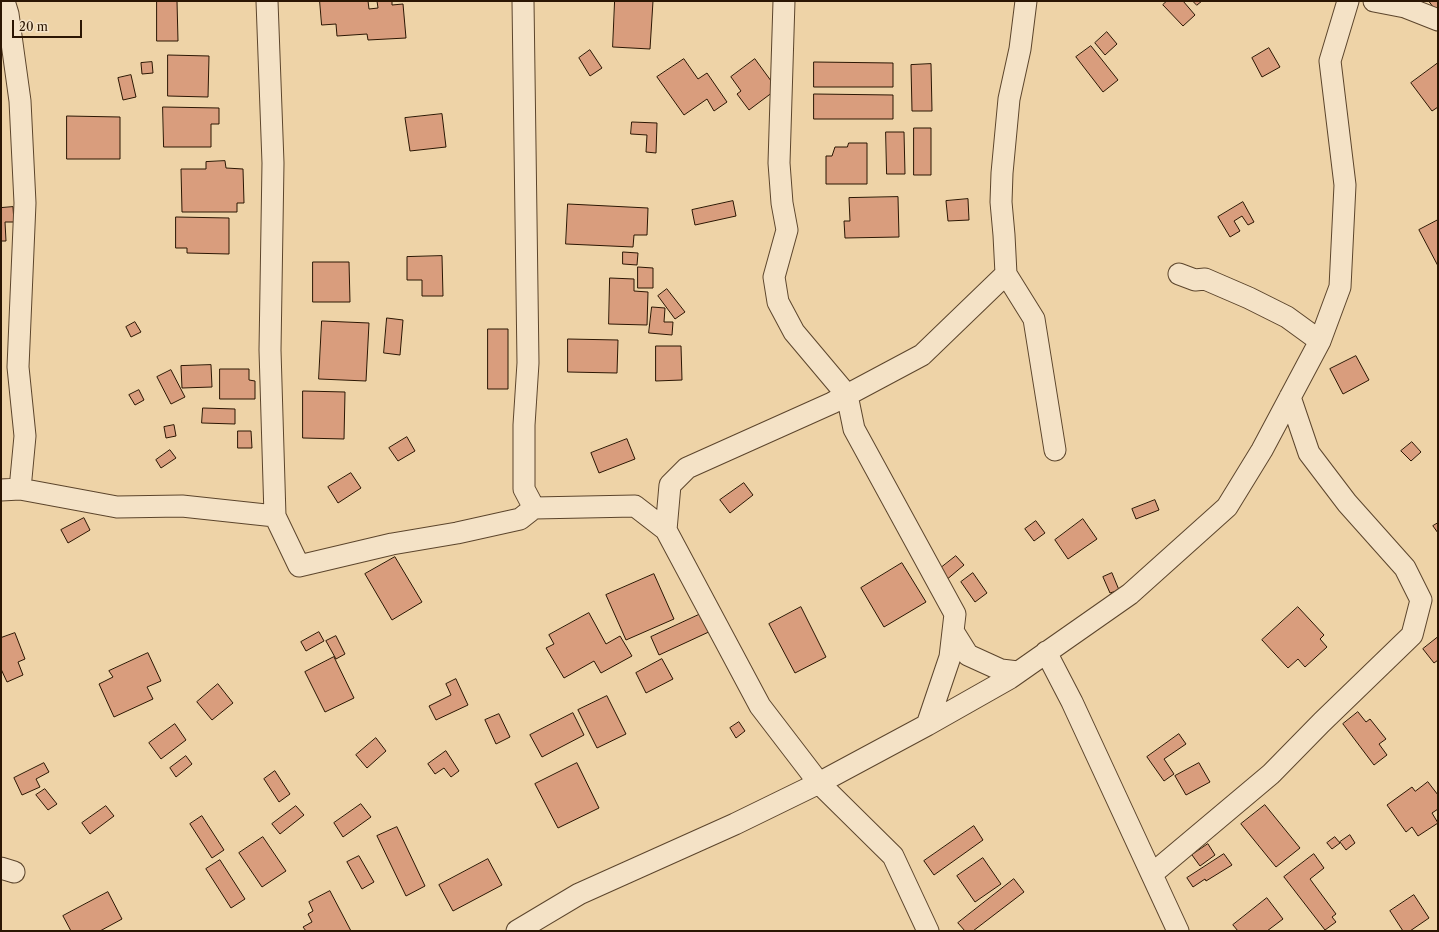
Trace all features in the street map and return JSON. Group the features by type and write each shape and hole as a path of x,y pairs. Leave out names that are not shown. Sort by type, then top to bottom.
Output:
{"street":[{"path":"4,1 8,14 20,101 25,203 18,367 24,436 10,490 117,507 182,506 275,516"},
{"path":"267,1 273,163 270,350 275,516 300,566 392,544 457,533 520,519 534,508 635,506 666,530 760,706 819,783 894,856 928,931"},
{"path":"523,1 528,363 524,425 524,489 534,508"},
{"path":"784,1 779,163 782,203 787,230 774,278 778,302 794,332 847,395 854,429 955,614 950,657 927,725"},
{"path":"1026,1 1020,50 1009,99 1002,173 1001,202 1006,274 1034,319 1055,450"},
{"path":"520,930 578,894 735,824 819,783 927,725 1018,672 1130,594 1227,507 1262,450 1320,341 1340,287 1345,185 1330,61 1348,1"},
{"path":"1374,1 1404,7 1438,20"},
{"path":"666,530 670,485 686,468 825,406 922,354 1006,274"},
{"path":"1179,274 1195,280 1205,280 1249,298 1287,317 1320,341"},
{"path":"1152,874 1271,774 1322,722 1412,635 1421,600 1415,587 1405,568 1347,503 1309,453 1290,397"},
{"path":"953,631 968,655 1001,670 1018,672"},
{"path":"1046,652 1072,702 1178,931"}],"building":[{"path":"157,1 177,1 178,41 157,41"},
{"path":"320,1 368,1 369,9 378,8 377,1 392,1 392,5 403,4 406,38 368,40 367,34 337,36 336,24 322,25"},
{"path":"615,1 653,1 650,49 613,47"},
{"path":"1167,1 1183,1 1195,15 1183,26 1163,5"},
{"path":"1193,1 1202,1 1197,5"},
{"path":"1429,1 1438,1 1438,13"},
{"path":"1107,32 1117,44 1105,55 1095,43"},
{"path":"1091,46 1118,80 1103,92 1076,57"},
{"path":"1269,48 1280,67 1262,77 1252,58"},
{"path":"590,50 602,68 590,76 579,58"},
{"path":"168,55 209,56 208,97 168,96"},
{"path":"684,59 698,79 707,73 727,102 714,111 707,99 684,115 657,77"},
{"path":"755,59 777,89 749,110 737,94 741,91 731,77"},
{"path":"152,62 153,73 142,74 141,63"},
{"path":"814,62 893,63 893,87 814,87"},
{"path":"1438,63 1438,107 1432,111 1411,83"},
{"path":"931,64 932,111 912,111 911,65"},
{"path":"131,75 136,97 123,100 118,78"},
{"path":"814,94 893,95 893,119 814,119"},
{"path":"163,107 219,108 219,124 211,124 211,147 164,147"},
{"path":"442,114 446,147 410,151 405,118"},
{"path":"67,116 120,117 120,159 67,159"},
{"path":"632,122 657,123 656,153 646,152 647,135 631,134"},
{"path":"914,128 931,128 931,175 914,175"},
{"path":"886,132 904,132 905,174 887,174"},
{"path":"849,143 867,143 867,184 826,184 826,156 832,156 835,147 847,147"},
{"path":"225,161 226,168 243,169 244,203 237,203 237,212 182,212 181,169 206,169 206,162"},
{"path":"898,197 899,237 845,238 844,221 850,221 849,198"},
{"path":"968,199 969,220 948,221 946,201"},
{"path":"733,201 736,216 695,225 692,210"},
{"path":"1243,202 1254,222 1248,225 1242,216 1234,221 1240,231 1230,237 1218,217"},
{"path":"568,204 648,208 647,235 634,235 633,247 566,244"},
{"path":"13,207 14,222 5,222 6,241 1,241 1,208"},
{"path":"176,217 229,218 229,254 187,253 187,248 176,248"},
{"path":"1438,220 1438,266 1419,230"},
{"path":"623,252 638,253 637,265 623,264"},
{"path":"442,256 443,296 422,296 422,280 407,280 407,257"},
{"path":"313,262 349,262 350,302 313,302"},
{"path":"638,267 653,268 653,288 638,288"},
{"path":"610,278 634,279 634,291 648,292 647,325 609,324"},
{"path":"667,289 685,312 675,319 658,296"},
{"path":"652,307 665,308 664,322 673,322 672,335 649,333"},
{"path":"387,318 403,320 400,355 384,353"},
{"path":"322,321 369,323 366,381 319,379"},
{"path":"135,322 141,332 131,337 126,327"},
{"path":"488,329 508,329 508,389 488,389"},
{"path":"568,339 618,340 617,373 568,372"},
{"path":"656,346 681,346 682,380 656,381"},
{"path":"1356,356 1369,380 1343,394 1330,369"},
{"path":"211,365 212,387 182,388 181,366"},
{"path":"220,369 249,369 249,380 255,381 255,399 220,399"},
{"path":"171,370 185,397 171,404 157,377"},
{"path":"139,390 144,400 135,405 129,395"},
{"path":"303,391 345,392 344,439 303,438"},
{"path":"203,408 235,409 235,424 202,423"},
{"path":"174,425 176,436 166,438 164,427"},
{"path":"238,431 251,431 252,448 238,448"},
{"path":"407,437 415,451 398,461 389,448"},
{"path":"627,439 635,459 599,473 591,453"},
{"path":"1412,442 1421,452 1411,461 1401,451"},
{"path":"170,450 176,458 161,468 156,460"},
{"path":"351,473 361,488 338,503 328,487"},
{"path":"744,483 753,495 730,513 720,500"},
{"path":"1155,500 1159,510 1136,519 1132,509"},
{"path":"84,518 90,530 68,543 61,530"},
{"path":"1083,519 1097,539 1068,559 1055,540"},
{"path":"1036,521 1045,533 1034,541 1025,529"},
{"path":"1438,523 1438,533 1433,526"},
{"path":"956,556 964,565 945,581 937,571"},
{"path":"395,557 422,602 392,620 365,574"},
{"path":"902,563 926,602 884,627 861,588"},
{"path":"973,573 987,593 975,602 961,582"},
{"path":"1112,573 1119,590 1110,593 1103,577"},
{"path":"654,574 674,619 626,640 606,595"},
{"path":"801,607 826,657 795,673 769,624"},
{"path":"1298,607 1324,635 1320,639 1327,647 1305,667 1298,659 1288,668 1262,640"},
{"path":"705,612 713,630 659,655 651,637"},
{"path":"589,613 606,644 620,636 632,656 601,673 594,661 564,678 546,648 554,644 549,635"},
{"path":"319,632 324,641 306,651 301,642"},
{"path":"15,633 25,659 18,662 23,675 7,682 1,669 1,638"},
{"path":"336,636 345,654 336,659 326,641"},
{"path":"1438,637 1438,660 1434,663 1423,649"},
{"path":"148,653 161,681 147,687 153,699 114,717 99,684 113,677 109,671"},
{"path":"334,657 354,698 325,712 305,672"},
{"path":"662,659 673,679 646,693 636,673"},
{"path":"456,679 468,705 436,720 429,706 451,695 446,684"},
{"path":"218,684 233,703 212,720 197,702"},
{"path":"607,696 626,734 597,748 578,710"},
{"path":"1358,712 1366,722 1370,719 1386,739 1379,744 1387,755 1374,765 1343,724"},
{"path":"573,713 584,735 542,757 530,735"},
{"path":"499,714 510,737 496,744 485,720"},
{"path":"739,722 745,731 736,738 730,728"},
{"path":"175,724 186,740 161,759 149,743"},
{"path":"1179,734 1186,744 1164,759 1174,774 1164,781 1147,757"},
{"path":"376,738 386,751 367,768 356,755"},
{"path":"446,751 459,771 451,777 444,768 435,774 428,764"},
{"path":"186,756 192,764 176,777 170,768"},
{"path":"44,763 49,772 36,779 40,787 22,795 14,778"},
{"path":"577,763 599,808 558,828 535,784"},
{"path":"1199,763 1210,782 1186,795 1175,776"},
{"path":"275,771 290,794 279,802 264,779"},
{"path":"1428,782 1438,795 1438,809 1432,813 1438,823 1418,836 1412,827 1406,832 1387,805 1412,787 1415,791"},
{"path":"45,789 57,804 48,810 36,795"},
{"path":"361,804 371,817 343,837 334,823"},
{"path":"1265,805 1300,848 1276,867 1241,824"},
{"path":"106,806 114,816 90,834 82,823"},
{"path":"296,806 304,815 280,834 272,824"},
{"path":"202,816 224,850 212,858 190,824"},
{"path":"974,826 983,840 934,875 924,861"},
{"path":"397,827 425,886 406,896 377,836"},
{"path":"1350,835 1355,843 1346,850 1340,842"},
{"path":"263,837 286,871 262,887 239,853"},
{"path":"1335,837 1340,843 1332,849 1327,843"},
{"path":"1208,844 1215,855 1200,866 1192,855"},
{"path":"1224,854 1232,865 1193,887 1187,878"},
{"path":"1314,854 1324,868 1310,879 1336,914 1332,917 1336,922 1325,930 1284,877"},
{"path":"359,856 374,882 362,889 347,862"},
{"path":"983,858 1001,884 975,902 957,876"},
{"path":"488,859 502,885 453,911 439,885"},
{"path":"220,860 245,899 231,908 206,869"},
{"path":"1014,879 1024,892 973,931 965,931 958,923"},
{"path":"330,891 351,931 306,931 303,927 312,922 308,914 313,911 309,902"},
{"path":"108,892 122,919 100,931 71,931 63,916"},
{"path":"1414,895 1429,918 1410,931 1403,931 1390,911"},
{"path":"1267,898 1283,919 1267,931 1238,931 1233,925"}]}
